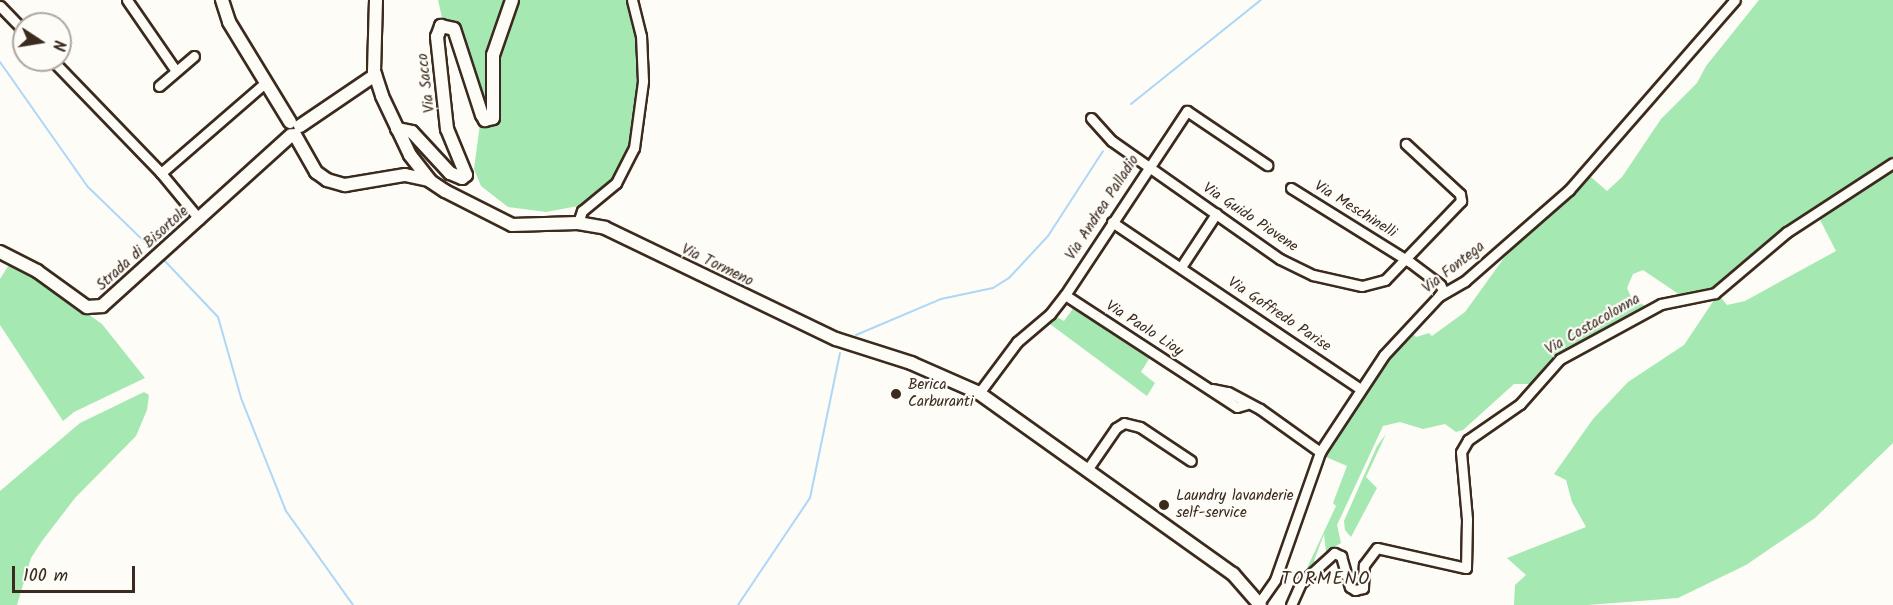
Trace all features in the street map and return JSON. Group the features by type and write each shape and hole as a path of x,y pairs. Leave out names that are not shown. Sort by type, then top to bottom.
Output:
{"main road":[{"path":"222,0 229,22 294,130 316,172 327,180 345,184 405,175 430,181"},
{"path":"375,75 376,0"},
{"name":"Via Sacco","path":"396,129 412,132 450,173 462,178 466,175 447,129 437,37 441,26 454,29 482,115 485,120 493,118 494,55 512,0"},
{"name":"Strada di Bisortole","path":"0,252 37,271 87,307 97,308 199,219 294,130 375,75"},
{"name":"Via Tormeno","path":"375,75 396,129 430,181 502,222 528,226 578,223 619,234 836,339 911,363 979,393 1233,574 1259,604"},
{"path":"405,175 417,164"}],"street":[{"path":"127,0 176,71"},
{"path":"578,223 582,211 616,183 634,148 644,81 641,36 632,0"},
{"name":"Via Fontega","path":"1259,604 1275,580 1320,452 1359,388 1439,296 1465,281 1556,203 1735,0"},
{"path":"0,6 12,18"},
{"path":"159,86 194,56"},
{"path":"64,72 161,173 199,219"},
{"path":"161,173 265,82"},
{"name":"Via Andrea Palladio","path":"979,393 1017,342 1050,314 1065,295 1148,167 1191,110 1267,165"},
{"name":"Via Guido Piovene","path":"1091,118 1112,141 1280,259 1336,281 1376,285 1404,258"},
{"name":"Via Meschinelli","path":"1404,258 1462,197 1406,144"},
{"name":"Via Costacolonna","path":"1291,605 1306,578 1334,553 1341,556 1350,587 1355,590 1364,588 1364,565 1373,548 1466,568 1467,519 1461,452 1468,440 1520,404 1560,359 1661,304 1715,293 1787,232 1893,163"},
{"name":"Via Meschinelli","path":"1291,188 1404,258 1440,285 1443,290 1439,296"},
{"path":"1181,267 1216,214"},
{"name":"Via Goffredo Parise","path":"1112,222 1359,388"},
{"name":"Via Paolo Lioy","path":"1065,295 1208,389 1228,392 1260,409 1320,452"},
{"path":"1087,471 1116,428 1124,423 1140,427 1191,461"}],"green space":[{"path":"438,0 632,0 641,36 638,130 616,183 589,204 546,212 508,207 481,186 474,169 480,124 485,120 454,29 444,26"},
{"path":"1759,0 1893,0 1893,158 1799,218 1711,290 1680,295 1643,270 1633,274 1627,288 1631,297 1645,306 1568,349 1548,363 1531,384 1514,384 1463,430 1456,432 1445,424 1423,429 1400,422 1383,426 1337,525 1341,543 1326,552 1324,534 1314,561 1317,563 1307,568 1336,506 1333,503 1347,466 1326,457 1375,376 1412,333 1416,337 1429,333 1432,336 1465,312 1504,258 1577,186 1591,177 1607,191 1622,177 1661,119 1697,83 1706,66"},
{"path":"1893,166 1893,443 1815,518 1746,565 1678,598 1588,605 1514,605 1515,585 1526,575 1507,558 1586,527 1572,502 1566,480 1554,474 1593,419 1628,382 1684,345 1718,294 1727,305 1745,301 1836,251 1817,214"},
{"path":"12,260 102,324 145,378 74,412 63,421 0,325 0,279"},
{"path":"1077,303 1152,354 1141,372 1155,383 1147,396 1050,324 1055,316 1064,321"},
{"path":"144,392 149,395 147,410 136,436 75,498 42,541 31,558 17,605 0,605 0,491 80,423"},
{"path":"1386,434 1366,477 1377,488 1351,537 1345,530 1344,521 1377,446"}],"waterway":[{"path":"1131,104 1261,0"},
{"path":"0,62 87,186 155,252"},
{"path":"856,335 941,299 993,288 1009,278 1048,236 1103,151"},
{"path":"162,258 218,317 241,398 286,511 353,605"},
{"path":"738,605 810,498 840,353"}],"place":[{"name":"Berica Carburanti","path":"896,394"},
{"name":"Laundry lavanderie self-service","path":"1164,505"}],"district":[{"name":"TORMENO","path":"1326,580"}]}
